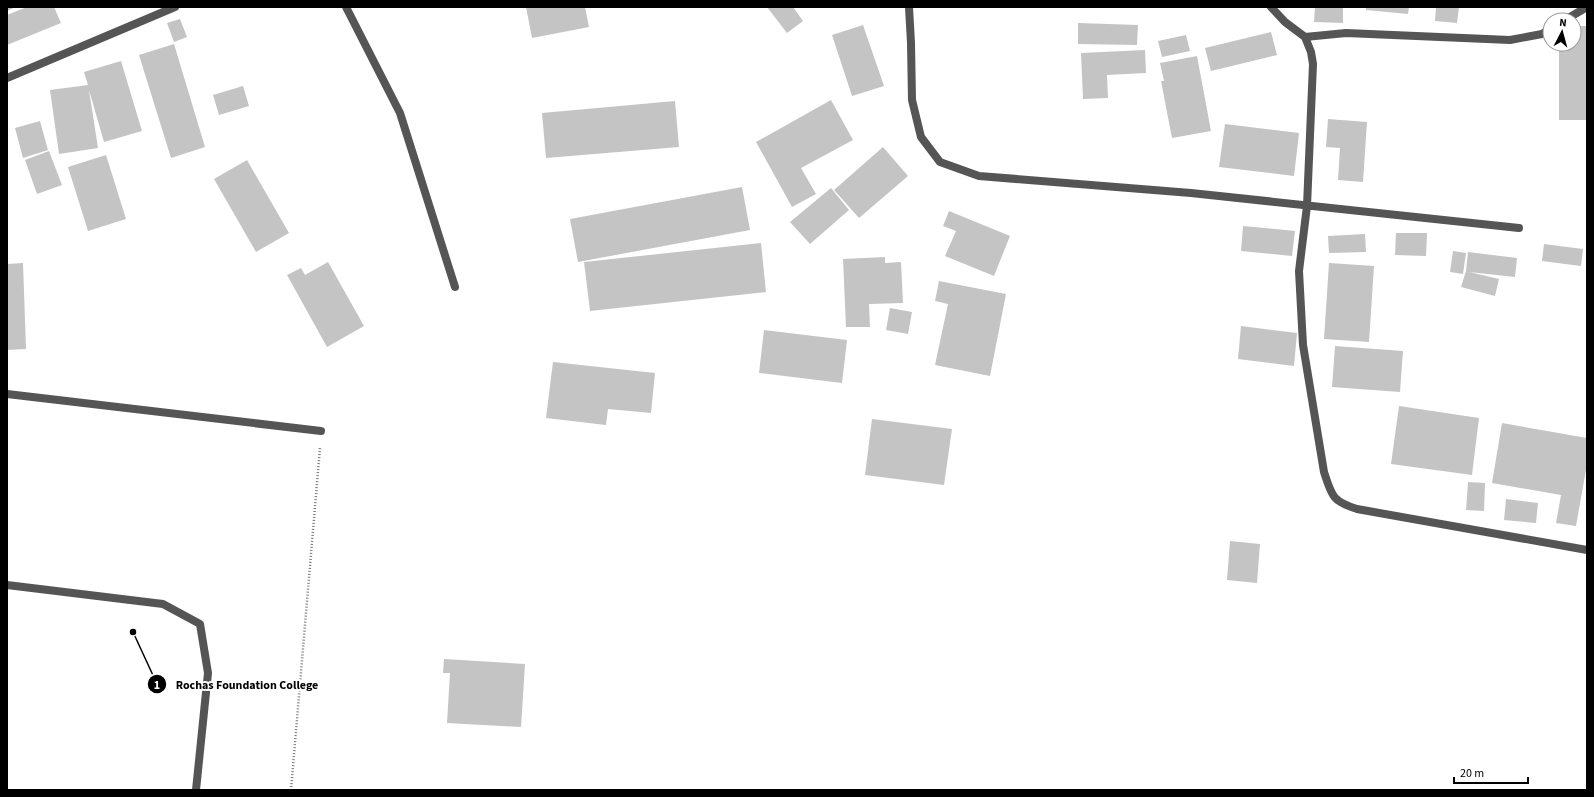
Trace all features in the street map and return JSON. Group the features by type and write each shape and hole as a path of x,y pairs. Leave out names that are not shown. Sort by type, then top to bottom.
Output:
{"street":[{"path":"7,78 175,7"},
{"path":"346,7 400,113 455,288"},
{"path":"909,7 912,100 921,137 940,162 979,176 1191,193 1519,228"},
{"path":"1271,7 1285,22 1305,37 1311,52 1313,64 1307,206 1299,271 1303,345 1324,472 1331,492 1340,504 1358,509 1587,550"},
{"path":"1305,37 1346,33 1510,40 1542,34"},
{"path":"7,394 321,430"},
{"path":"7,585 163,604 200,624 208,672 196,790"}],"path":[{"path":"291,790 321,430"}],"building":[{"path":"7,7 16,7 7,11"},
{"path":"27,7 54,7 61,23 7,45 7,15"},
{"path":"526,7 585,7 589,27 532,38"},
{"path":"767,7 793,7 803,21 787,33"},
{"path":"1315,7 1343,7 1343,23 1314,22"},
{"path":"1366,7 1409,7 1408,14 1366,10"},
{"path":"1436,7 1459,7 1457,23 1435,21"},
{"path":"180,19 187,37 174,42 167,23"},
{"path":"1078,23 1138,25 1137,45 1078,44"},
{"path":"863,25 884,86 852,96 832,35"},
{"path":"1582,26 1587,26 1587,120 1559,120 1559,52 1582,52"},
{"path":"1271,32 1277,55 1211,71 1205,48"},
{"path":"1186,35 1190,51 1162,57 1158,41"},
{"path":"174,44 205,147 171,158 139,55"},
{"path":"1145,50 1146,73 1107,75 1108,98 1083,99 1081,53"},
{"path":"1197,56 1211,131 1172,138 1161,81 1164,81 1160,63"},
{"path":"121,61 142,131 104,142 89,90 98,148 59,154 50,90 88,85 84,72"},
{"path":"243,86 249,106 219,115 213,95"},
{"path":"831,100 853,140 801,168 816,194 792,207 756,142"},
{"path":"675,101 679,147 546,158 542,113"},
{"path":"1328,119 1367,122 1363,182 1338,180 1340,148 1326,147"},
{"path":"40,121 48,150 23,158 15,128"},
{"path":"1225,124 1299,133 1294,176 1219,167"},
{"path":"883,147 908,176 859,218 834,190"},
{"path":"49,151 62,185 37,194 25,160"},
{"path":"106,155 126,219 88,231 68,167"},
{"path":"247,160 289,233 256,252 214,179"},
{"path":"742,187 750,230 578,262 570,219"},
{"path":"831,188 849,210 810,244 790,222"},
{"path":"949,211 1010,236 994,276 945,256 956,231 943,226"},
{"path":"1243,226 1295,231 1292,256 1241,251"},
{"path":"1396,233 1427,233 1426,256 1395,255"},
{"path":"1365,234 1366,252 1329,253 1328,236"},
{"path":"761,243 766,292 590,311 584,262"},
{"path":"1544,244 1583,249 1581,266 1542,261"},
{"path":"1453,251 1466,253 1463,274 1450,272"},
{"path":"1468,252 1517,258 1515,277 1469,272 1499,279 1495,296 1461,287 1466,271"},
{"path":"885,257 885,263 901,262 903,303 869,304 870,327 846,327 843,259"},
{"path":"328,262 364,326 327,347 287,275 301,268 305,275"},
{"path":"23,263 26,349 7,350 7,264"},
{"path":"1329,263 1374,266 1369,342 1324,339"},
{"path":"939,281 1006,294 990,376 935,365 948,304 935,301"},
{"path":"890,308 912,312 908,334 886,330"},
{"path":"1241,326 1297,333 1294,366 1238,359"},
{"path":"764,330 847,340 842,383 759,373"},
{"path":"1335,346 1403,351 1400,392 1332,387"},
{"path":"553,362 655,373 651,413 608,409 606,425 546,418"},
{"path":"1399,406 1479,418 1472,475 1391,464"},
{"path":"872,419 952,429 944,485 865,475"},
{"path":"1502,423 1587,438 1587,464 1576,526 1556,523 1561,495 1492,483"},
{"path":"1468,482 1485,483 1484,511 1466,510"},
{"path":"1506,499 1538,503 1536,523 1504,520"},
{"path":"1230,541 1260,544 1257,583 1227,580"},
{"path":"444,659 525,664 521,727 447,723 450,673 443,673"}],"place":[{"name":"Rochas Foundation College","path":"133,632"}]}
